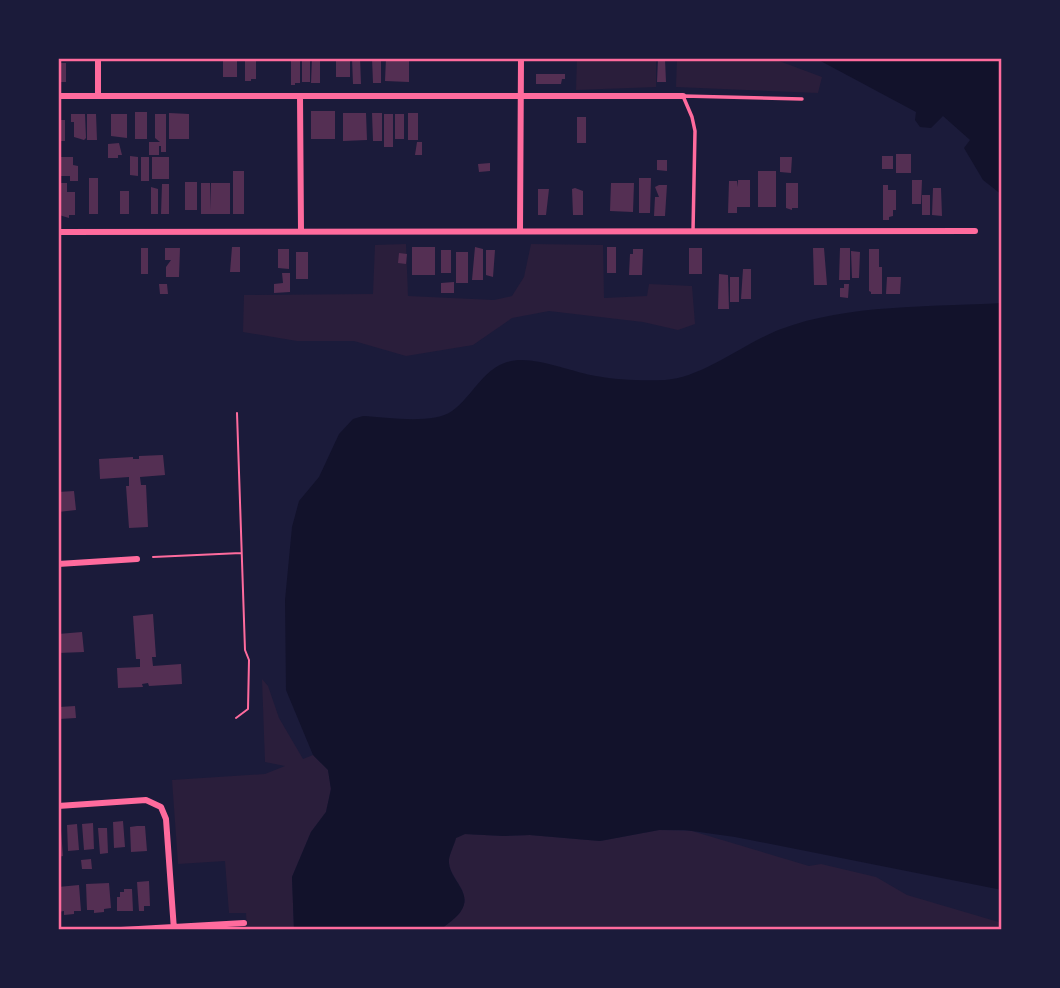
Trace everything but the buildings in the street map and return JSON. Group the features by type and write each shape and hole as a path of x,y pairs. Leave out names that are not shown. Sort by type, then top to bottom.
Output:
{"street":[{"path":"98,58 98,96"},
{"path":"520,231 521,58"},
{"path":"58,96 683,96"},
{"path":"300,96 301,232"},
{"path":"58,232 975,231"},
{"path":"58,564 137,559"},
{"path":"58,806 142,800 155,803 163,810 166,819 174,929"},
{"path":"121,930 244,923"}],"lane":[{"path":"693,231 695,131 683,96 802,99"}],"path":[{"path":"236,718 248,709 237,413"},
{"path":"153,557 242,553"}],"shaded area":[{"path":"577,58 656,58 656,87 576,90"},
{"path":"677,58 771,58 822,77 818,93 676,87"},
{"path":"815,58 1002,58 1002,195 983,180 964,148 970,140 943,116 931,128 920,127 915,120 916,112"},
{"path":"406,244 408,296 494,300 512,296 524,277 531,244 603,245 604,298 647,296 649,284 692,286 695,324 678,330 643,322 549,311 512,318 473,345 406,356 354,341 297,341 243,332 244,295 373,294 375,245"},
{"path":"1002,303 1002,890 735,837 685,830 659,830 600,841 530,835 465,834 456,838 449,859 449,866 464,897 464,904 459,914 441,930 294,930 292,877 311,832 326,812 331,789 328,770 313,755 286,690 285,600 292,527 299,501 319,477 339,434 353,419 363,416 421,419 443,415 459,405 491,371 517,360 539,362 604,377 665,380 694,373 767,335 807,321 890,308"},
{"path":"262,679 268,686 279,718 303,759 313,755 328,770 331,789 326,812 311,832 292,877 294,930 247,930 246,913 229,913 225,861 178,864 172,780 265,774 285,766 265,762"},
{"path":"659,830 692,831 809,866 821,864 876,877 907,895 1002,923 1002,930 441,930 459,914 464,904 462,891 449,866 456,838 465,834 530,835 600,841"}]}
